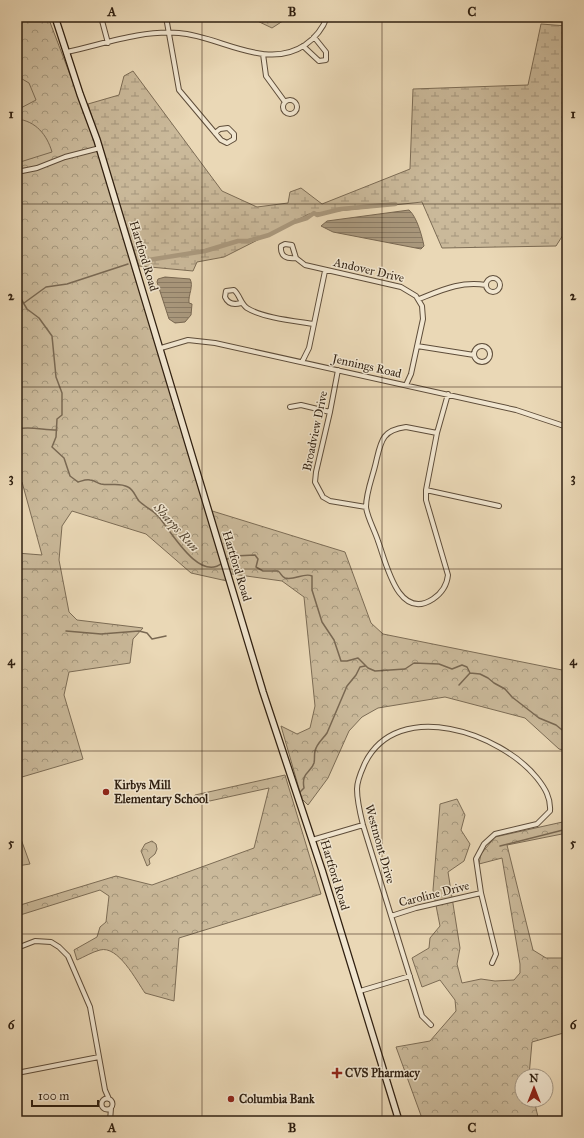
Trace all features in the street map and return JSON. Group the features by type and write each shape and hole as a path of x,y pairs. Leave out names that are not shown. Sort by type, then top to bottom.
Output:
{"street":[{"name":"Hartford Road","path":"55,17 100,148 162,348 224,563 268,706 312,840 400,1121"},
{"path":"101,17 108,43"},
{"path":"166,17 179,90 215,133 225,142 230,142 234,138 232,130 224,128 215,133"},
{"path":"66,52 146,33 181,33 263,54 278,55 303,46 314,37 327,17"},
{"path":"303,46 319,61 326,60 326,52 314,37"},
{"path":"263,54 266,76 285,102"},
{"path":"17,172 37,168 65,157 100,148"},
{"name":"Andover Drive","path":"296,258 306,265 325,271 405,288 419,299"},
{"path":"302,362 308,352 325,271"},
{"path":"406,386 411,374 423,319 422,306 419,299 455,285 468,283 486,285"},
{"path":"241,303 236,304 227,301 224,297 226,291 230,289 237,292 241,303 251,310 314,324"},
{"name":"Jennings Road","path":"162,348 188,340 209,341 406,386 448,394 522,412 567,427"},
{"path":"417,346 474,356"},
{"name":"Broadview Drive","path":"338,370 316,472 316,482 318,491 323,497 330,501 366,507"},
{"path":"436,433 406,427 397,428 385,435 380,447 366,507 396,589 408,601 416,603 430,601 443,590 447,582 448,574 427,509 426,490 436,433 448,394"},
{"path":"290,407 309,406 330,412"},
{"path":"426,490 499,506"},
{"name":"Westmont Drive","path":"431,1025 422,1016 363,825 357,799 359,776 368,757 379,744 395,733 407,729 428,727 445,729 481,738 501,747 530,769 543,786 550,800 550,811 537,824 495,834 479,851 476,859 481,893 496,954 492,963"},
{"path":"312,840 363,825"},
{"name":"Caroline Drive","path":"391,916 416,908 481,893"},
{"path":"17,948 35,942 51,942 59,947 68,956 90,1007 105,1090 112,1102 110,1119"},
{"path":"360,991 410,976"},
{"path":"17,1073 99,1057"},
{"path":"105,1090 102,1104 110,1119"},
{"path":"103,1100 109,1099"},
{"path":"106,1109 111,1107"}],"green space":[{"path":"17,17 48,17 82,106 88,104 139,266 132,268 209,510 345,552 371,623 383,634 567,671 567,751 559,749 525,718 445,697 378,708 362,717 349,731 328,778 308,805 302,799 281,726 297,734 310,728 315,706 304,597 282,581 225,573 227,581 191,573 146,534 72,511 62,526 59,560 69,612 77,620 143,628 133,639 130,663 69,672 64,695 83,759 22,777 17,775 17,553 42,555 22,482 17,480"},
{"path":"249,17 289,17 272,28"},
{"path":"541,24 567,26 567,235 563,235 556,246 442,248 422,202 309,214 224,257 197,262 193,271 139,266 88,104 119,95 124,76 133,71 222,191 257,207 288,203 290,192 301,188 322,204 410,169 413,89 528,85"},
{"path":"17,76 29,83 36,100 17,110"},
{"path":"17,119 24,120 40,130 47,140 52,152 17,163"},
{"path":"285,775 321,894 179,938 174,1001 145,993 132,972 120,958 107,950 100,950 91,953 77,960 74,950 97,937 100,927 106,922 109,896 100,890 17,916 17,906 116,876 152,885 254,848 269,788 196,804 195,795"},
{"path":"457,799 465,815 461,830 470,844 464,861 448,872 460,948 457,964 462,983 481,979 495,981 514,980 520,973 520,964 502,858 479,864 481,854 495,837 567,821 567,833 507,845 533,950 546,958 567,958 567,1032 532,1042 530,1068 514,1068 514,1108 536,1108 538,1117 514,1121 423,1121 396,1047 430,1041 456,1011 455,1000 440,980 422,987 412,958 429,948 430,938 440,926 433,890 440,804"},
{"path":"17,828 30,864 17,866"},
{"path":"152,841 156,844 157,849 155,854 149,859 150,864 147,866 141,851 145,844"}],"shaded area":[{"path":"409,210 417,222 424,246 421,249 333,232 321,226 327,221"},
{"path":"165,277 190,279 191,285 189,303 192,304 191,315 185,322 175,323 169,319 157,282 158,279"}],"waterway":[{"path":"142,261 205,251 238,241 248,241 269,235 294,222 307,218 314,213 317,215 341,209 395,204"},
{"path":"24,303 46,287 67,284 128,264"},
{"name":"Sharps Run","path":"17,292 27,309 39,318 52,336 56,377 62,393 62,415 57,419 56,437 52,447 64,458 70,476 78,482 93,480 101,484 121,485 130,488 139,501 158,516 186,552 195,560 204,566 213,567 222,563"},
{"path":"17,429 32,428 57,430"},
{"name":"Sharps Run","path":"225,560 234,556 255,555 258,559 256,567 263,571 278,571 288,579 306,575 312,576 312,590 322,622 334,640 341,661 358,658 368,668 375,671 405,669 414,663 439,664 452,669 462,665 467,667 470,673"},
{"path":"66,631 101,634 139,631 147,633 152,639 166,636"},
{"path":"300,792 304,788 303,783 305,776 313,766 316,748 327,733 347,686 356,675 360,667 365,666"},
{"name":"Sharps Run","path":"470,673 480,674 488,678 505,689 512,697 539,718 556,725 567,734"},
{"path":"459,685 470,673"},
{"path":"500,846 567,829"}],"place":[{"name":"Kirbys Mill Elementary School","path":"106,792"},
{"name":"CVS Pharmacy","path":"337,1073"},
{"name":"Columbia Bank","path":"231,1099"}]}
